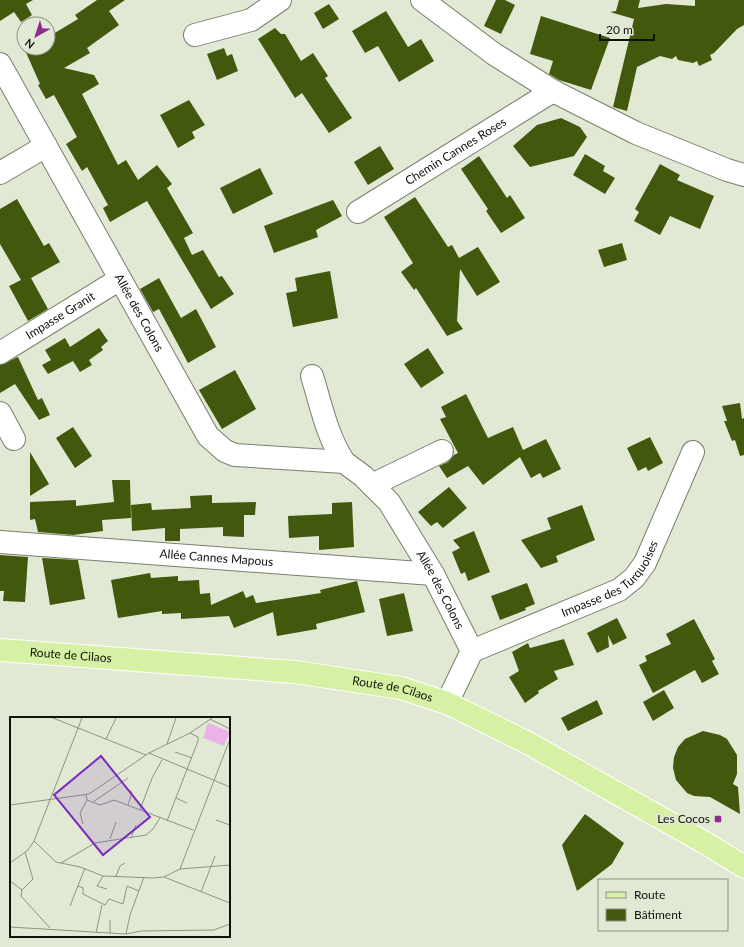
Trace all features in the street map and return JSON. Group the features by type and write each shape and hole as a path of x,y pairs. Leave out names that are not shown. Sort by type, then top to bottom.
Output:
{"main road":[{"name":"Route de Cilaos","path":"0,650 302,673 401,688 447,703 528,743 707,844 744,867"}],"street":[{"path":"196,35 251,20 280,0"},
{"path":"422,0 494,54 553,91 636,133 727,170 744,175"},
{"name":"Allée des Colons","path":"0,64 208,436 216,445 235,455 344,462"},
{"name":"Chemin Cannes Roses","path":"358,212 553,91"},
{"path":"0,173 46,146"},
{"name":"Impasse Granit","path":"0,353 120,279"},
{"name":"Allée des Colons","path":"312,376 329,435 336,450 344,462 372,485 389,502 433,574 472,651"},
{"path":"0,414 14,439"},
{"path":"372,485 442,451"},
{"name":"Impasse des Turquoises","path":"472,651 619,590 634,578 645,563 693,452"},
{"name":"Allée Cannes Mapous","path":"0,542 433,574"},
{"path":"447,703 472,651"}],"building":[{"path":"0,0 33,0 26,4 32,15 30,16 17,16 14,12 0,21"},
{"path":"97,0 125,0 109,11 119,25 87,48 90,53 64,68 94,75 99,84 82,94 118,165 126,160 138,180 157,165 172,184 167,188 193,233 184,238 192,255 203,250 219,277 222,276 234,294 211,309 147,201 110,222 103,208 108,205 87,167 82,171 66,144 77,137 54,95 46,99 38,85 40,84 28,56 56,56 56,32 78,19 75,15"},
{"path":"496,0 505,0 515,5 501,34 484,26"},
{"path":"619,0 640,0 638,8 666,4 695,6 695,0 744,0 744,25 737,29 714,53 710,55 712,60 699,66 697,61 693,63 678,60 676,56 672,59 660,56 637,67 627,111 613,107 634,19 610,12 616,11"},
{"path":"329,4 339,19 323,29 314,13"},
{"path":"386,11 408,47 421,39 434,61 399,82 378,46 365,53 352,31"},
{"path":"541,16 610,38 591,90 559,80 549,74 553,61 530,54"},
{"path":"275,28 281,34 285,34 301,61 313,53 328,76 325,78 352,118 329,133 302,93 295,98 258,39"},
{"path":"224,48 227,56 232,54 238,71 217,80 207,54"},
{"path":"189,100 205,125 192,132 195,138 178,148 160,115"},
{"path":"561,118 580,127 587,137 574,156 530,167 513,146 537,125"},
{"path":"380,146 394,169 368,185 354,162"},
{"path":"585,154 605,166 603,171 615,178 605,194 573,175"},
{"path":"479,156 507,198 510,195 525,218 501,233 486,211 488,209 461,169"},
{"path":"660,164 680,175 677,180 714,196 700,229 670,216 660,235 634,221 639,212 635,209"},
{"path":"260,168 273,194 233,214 220,188"},
{"path":"415,197 448,247 452,245 459,258 478,247 500,282 477,296 460,269 457,321 463,329 447,336 416,288 414,290 401,272 413,263 384,217"},
{"path":"17,199 44,246 49,243 60,262 31,278 48,309 28,321 9,286 21,280 0,244 0,209"},
{"path":"333,200 342,216 316,230 318,237 274,253 264,226"},
{"path":"622,243 627,260 604,267 598,250"},
{"path":"330,271 338,318 293,327 286,293 297,291 295,278"},
{"path":"159,278 181,318 196,309 216,347 188,363 159,309 153,312 140,289"},
{"path":"99,328 108,341 101,347 103,350 89,360 92,365 80,372 73,361 48,374 42,365 51,360 45,350 65,338 70,347"},
{"path":"428,348 444,373 421,388 404,364"},
{"path":"18,357 38,400 42,398 50,415 39,420 15,384 0,393 0,365"},
{"path":"235,370 256,409 222,429 199,390"},
{"path":"466,394 488,438 513,427 523,450 546,439 561,469 543,478 540,473 531,478 520,457 483,485 468,466 447,478 439,466 448,462 458,453 440,419 446,417 441,407"},
{"path":"740,403 742,419 744,418 744,455 740,456 735,440 732,441 724,421 727,421 722,406"},
{"path":"73,427 92,456 75,468 56,438"},
{"path":"650,437 663,463 648,471 646,467 638,471 627,448"},
{"path":"30,452 49,484 30,496"},
{"path":"112,480 130,480 131,518 102,520 103,531 73,535 38,532 35,519 30,520 30,502 76,500 76,506 114,502"},
{"path":"449,487 467,508 443,528 437,522 431,526 418,512"},
{"path":"212,495 212,503 256,502 255,515 244,515 244,537 223,536 223,527 180,529 180,541 165,541 165,528 132,531 131,505 151,503 152,510 191,508 190,496"},
{"path":"352,502 354,547 319,550 319,536 289,538 288,516 332,514 332,503"},
{"path":"582,505 595,540 556,556 558,562 541,568 521,540 551,529 547,518"},
{"path":"474,531 490,572 468,581 465,572 461,574 452,552 460,548 453,540"},
{"path":"0,555 28,557 25,602 3,601 4,591 0,591"},
{"path":"42,558 78,560 85,599 50,605"},
{"path":"150,573 151,578 178,576 178,581 199,580 200,594 210,593 211,605 243,591 246,598 253,595 256,603 321,593 320,590 357,581 365,612 316,624 317,629 277,636 273,612 234,628 229,616 181,619 181,613 162,614 162,611 118,618 111,580"},
{"path":"527,583 535,604 525,608 526,610 500,620 491,596"},
{"path":"404,593 413,631 387,636 379,599"},
{"path":"617,618 627,638 613,645 608,635 609,647 597,653 587,633"},
{"path":"694,619 715,659 712,661 719,674 702,683 695,670 653,693 639,665 647,661 645,656 671,644 666,634"},
{"path":"564,639 574,665 554,671 558,679 538,691 539,693 525,703 509,677 519,671 512,652 528,643 530,648"},
{"path":"664,690 674,708 653,721 643,702"},
{"path":"597,700 603,714 568,731 561,718"},
{"path":"703,731 720,735 727,739 737,755 737,774 733,784 738,787 740,814 710,797 694,796 687,793 676,780 673,768 674,757 678,747 685,739"},
{"path":"585,814 624,843 612,864 577,891 562,845"}],"place":[{"name":"Les Cocos","path":"718,819"}]}
